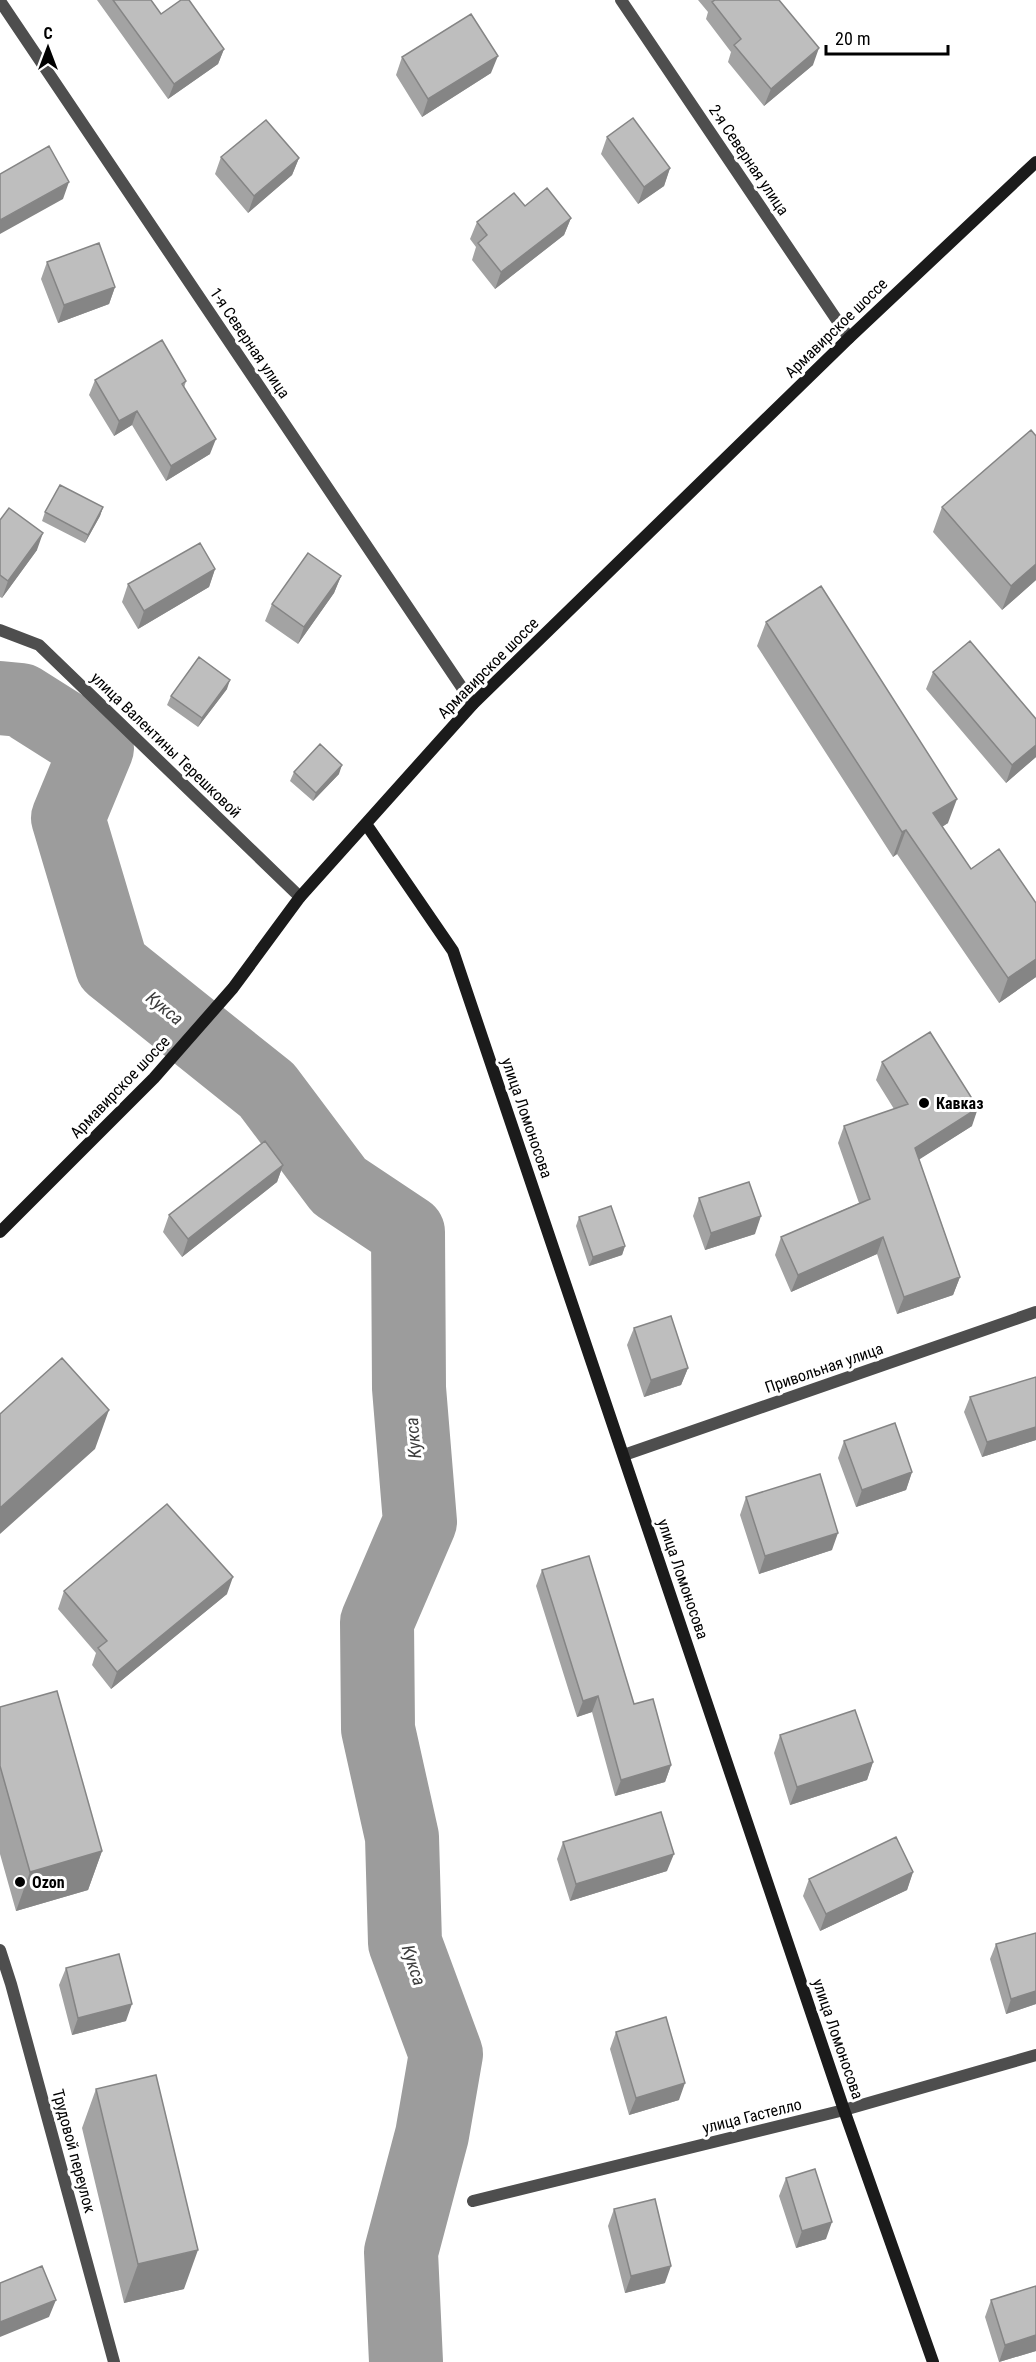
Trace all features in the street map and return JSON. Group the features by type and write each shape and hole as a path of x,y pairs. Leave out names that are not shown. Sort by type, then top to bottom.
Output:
{"street":[{"name":"2-я Северная улица","path":"621,0 849,338"},
{"name":"1-я Северная улица","path":"0,1 473,704"},
{"name":"Армавирское шоссе","path":"0,1232 154,1078 232,988 300,897 473,704 849,338 1036,162"},
{"name":"улица Валентины Терешковой","path":"0,630 39,645 300,897"},
{"name":"улица Ломоносова","path":"366,824 453,951 844,2110 933,2362"},
{"name":"Привольная улица","path":"624,1455 1036,1312"},
{"name":"Трудовой переулок","path":"0,1950 114,2362"},
{"name":"улица Гастелло","path":"473,2201 844,2110 1036,2055"}],"building":[{"path":"113,0 151,0 161,14 181,0 189,0 224,49 174,84"},
{"path":"715,0 779,0 819,48 771,89 734,45 741,39 712,2"},
{"path":"471,14 498,56 428,99 402,57"},
{"path":"633,118 670,168 644,187 607,137"},
{"path":"266,120 299,158 254,196 221,157"},
{"path":"49,146 69,182 0,220 0,174"},
{"path":"547,188 571,218 501,272 478,243 487,235 477,222 514,193 525,206"},
{"path":"99,243 115,287 64,305 47,262"},
{"path":"162,340 186,381 182,384 216,439 171,466 137,411 119,421 95,380"},
{"path":"1031,430 1036,436 1036,564 1011,586 942,507"},
{"path":"60,485 103,507 88,535 45,512"},
{"path":"9,508 43,533 8,581 0,575 0,520"},
{"path":"200,543 215,569 144,611 128,584"},
{"path":"308,553 341,576 304,627 272,604"},
{"path":"821,586 957,799 933,813 971,869 999,849 1036,903 1036,959 1008,978 906,830 902,832 766,622"},
{"path":"970,641 1036,719 1036,745 1012,765 933,672"},
{"path":"199,657 230,680 202,718 171,696"},
{"path":"320,744 342,765 316,793 294,772"},
{"path":"930,1032 978,1108 915,1148 960,1277 904,1297 883,1237 798,1275 781,1237 870,1199 844,1126 908,1104 882,1062"},
{"path":"265,1141 283,1165 188,1239 169,1215"},
{"path":"749,1182 761,1216 711,1233 699,1198"},
{"path":"611,1206 625,1246 593,1257 579,1217"},
{"path":"671,1316 688,1368 651,1380 634,1328"},
{"path":"62,1358 109,1410 0,1508 0,1414"},
{"path":"1036,1377 1036,1427 987,1442 970,1397"},
{"path":"895,1423 912,1472 862,1490 844,1441"},
{"path":"820,1474 838,1533 765,1556 746,1497"},
{"path":"167,1504 233,1577 117,1672 98,1648 107,1641 64,1591"},
{"path":"589,1556 634,1704 653,1699 671,1765 621,1780 598,1696 583,1701 542,1570"},
{"path":"57,1691 102,1851 30,1872 0,1766 0,1707"},
{"path":"855,1710 873,1762 797,1787 780,1735"},
{"path":"661,1812 674,1854 576,1884 563,1842"},
{"path":"896,1837 913,1872 826,1914 809,1879"},
{"path":"1036,1933 1036,1991 1011,1999 996,1944"},
{"path":"119,1954 132,2004 78,2018 66,1968"},
{"path":"666,2017 685,2083 636,2098 616,2032"},
{"path":"156,2075 198,2250 138,2264 96,2089"},
{"path":"815,2169 832,2222 802,2231 786,2178"},
{"path":"655,2199 671,2266 631,2276 614,2209"},
{"path":"42,2266 56,2300 0,2322 0,2283"},
{"path":"1036,2286 1036,2335 1005,2345 991,2300"}],"waterway":[{"name":"Кукса","path":"0,698 21,700 97,748 68,818 112,966 267,1090 339,1186 408,1232 409,1388 420,1522 377,1622 378,1729 402,1837 405,1943 446,2054 432,2135 401,2252 406,2362"}],"place":[{"name":"Кавказ","path":"924,1103"},
{"name":"Ozon","path":"20,1882"}]}
